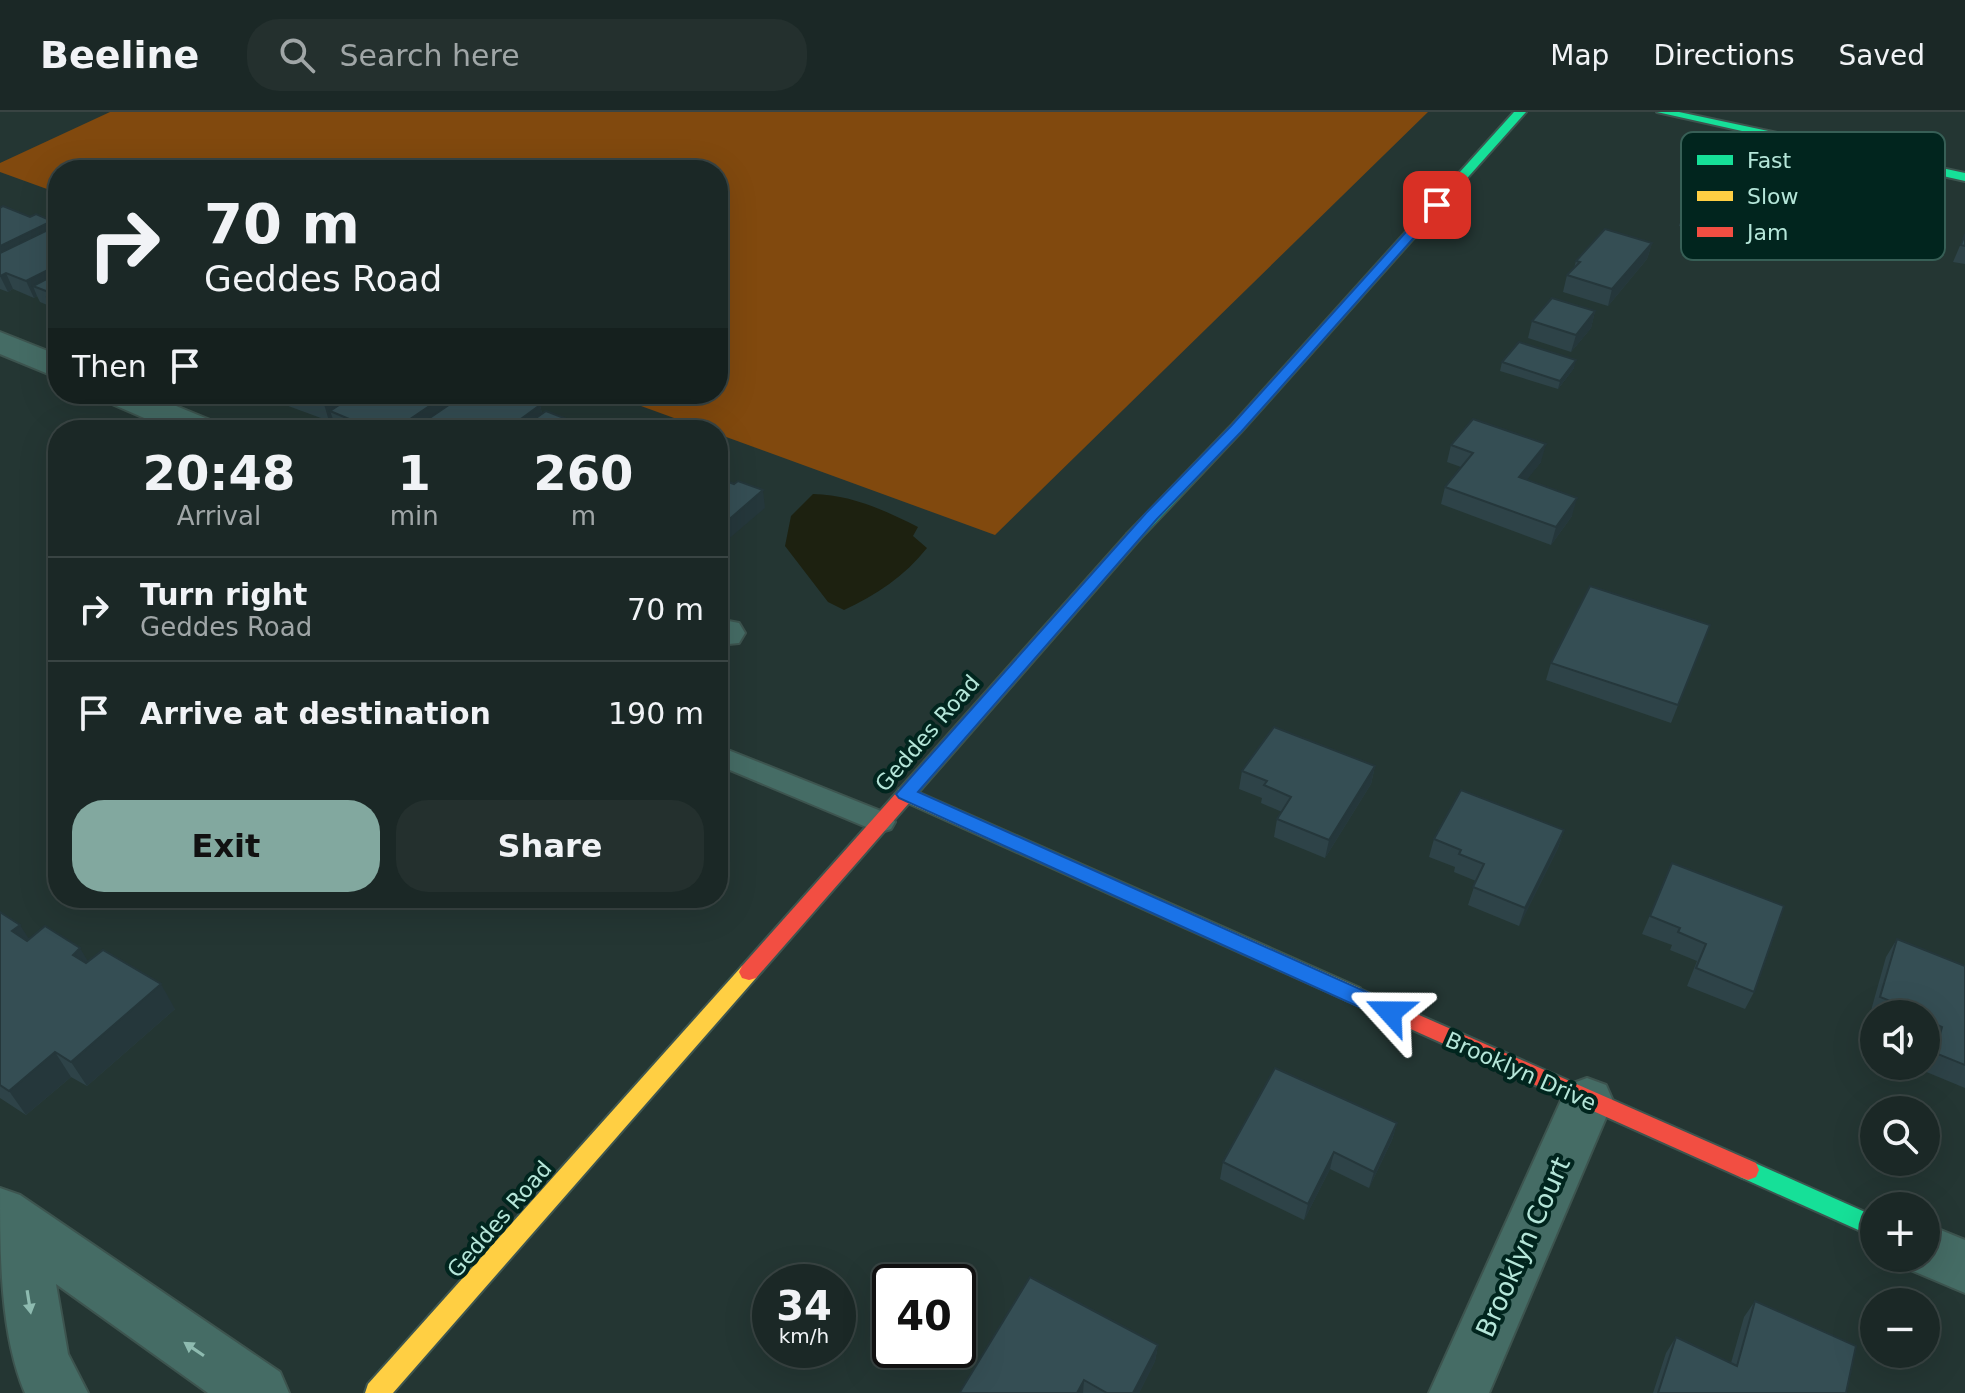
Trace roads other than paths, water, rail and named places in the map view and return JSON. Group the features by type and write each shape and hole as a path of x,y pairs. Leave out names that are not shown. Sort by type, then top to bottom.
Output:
{"main road":[{"name":"Geddes Road","path":"377,1393 1151,516 1236,429 1520,112"},
{"path":"1663,112 1756,132"},
{"path":"1945,173 1965,177"},
{"name":"Brooklyn Drive","path":"906,794 1860,1221"}],"street":[{"path":"0,342 48,364"},
{"path":"141,404 178,420"},
{"name":"Brooklyn Court","path":"1459,1393 1587,1101"},
{"path":"8,1219 40,1363 58,1393"},
{"path":"8,1219 259,1393"},
{"path":"1940,1256 1965,1267"}],"lane":[{"path":"728,759 881,822"}]}
